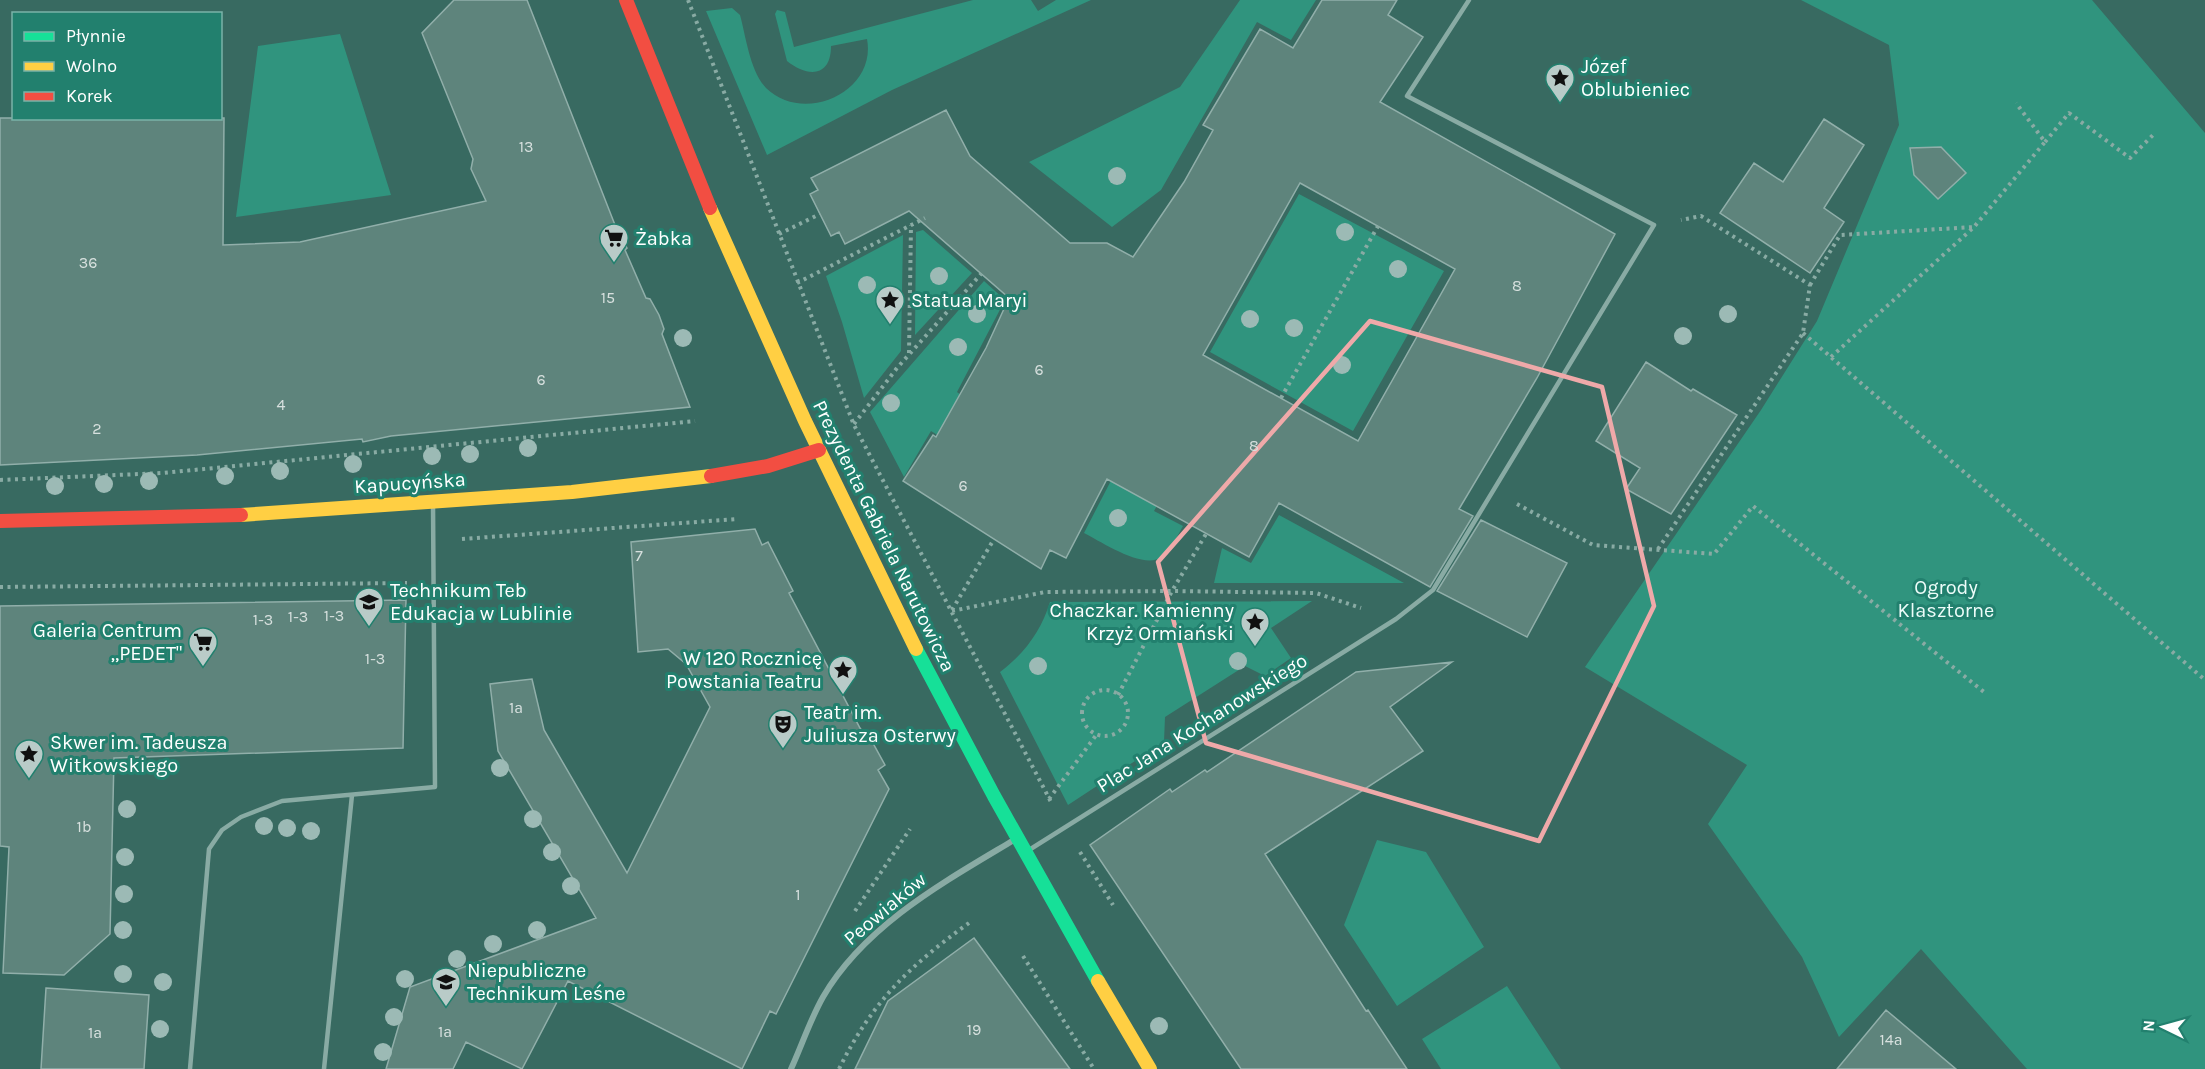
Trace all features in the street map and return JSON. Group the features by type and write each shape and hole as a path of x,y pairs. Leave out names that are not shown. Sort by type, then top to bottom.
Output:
{"street":[{"name":"Prezydenta Gabriela Narutowicza","path":"626,0 747,294 908,634 1066,929 1150,1069"},
{"name":"Kapucyńska","path":"0,522 191,518 572,492 717,475 768,466 819,450"},
{"name":"Peowiaków","path":"791,1069 824,997 848,961 886,925 939,886 1017,838"}],"lane":[{"path":"1469,0 1407,96 1654,225"},
{"name":"Plac Jana Kochanowskiego","path":"1024,853 1396,619 1432,590 1654,225"},
{"path":"190,1069 209,849 222,830 241,817 282,801 435,787 433,502"},
{"path":"324,1069 352,795"}],"path":[{"path":"688,0 854,425 1049,799 1113,905"},
{"path":"2016,102 2045,142"},
{"path":"1831,357 1974,227 2069,113 2130,158 2154,134"},
{"path":"779,234 820,214"},
{"path":"1654,225 1701,216 1810,285"},
{"path":"797,283 925,218"},
{"path":"909,354 911,225"},
{"path":"1281,398 1378,226"},
{"path":"1657,550 1803,333 1810,285 1840,235 1974,227"},
{"path":"854,425 909,354 981,274"},
{"path":"1803,333 2205,680"},
{"path":"0,480 163,473 694,421"},
{"path":"1493,490 1593,545 1714,554 1753,506 1984,692"},
{"path":"0,587 409,583 435,541 737,519"},
{"path":"1118,695 1172,591 1206,534"},
{"path":"952,611 994,539"},
{"path":"952,611 1045,592 1316,593 1396,619"},
{"path":"1101,690 1118,695 1126,704 1124,725 1112,735 1097,734 1085,725 1082,718 1084,703 1088,697 1101,690"},
{"path":"1049,799 1097,734"},
{"path":"839,1069 855,1038 899,978 969,923"},
{"path":"1023,956 1094,1069"}],"highlighted area":[{"path":"1370,321 1602,387 1654,606 1539,841 1206,743 1158,562"}],"green space":[{"path":"973,0 1031,0 1038,11 1056,0 1091,0 892,90 767,155 706,11 732,8 740,15 752,63 766,88 782,99 799,103 817,103 849,88 861,74 867,58 867,39 831,46 827,64 822,69 816,72 802,70 787,61 775,14 777,10 785,12 794,47"},
{"path":"1240,0 1316,0 1291,40 1257,22 1161,190 1112,227 1029,162 1180,87"},
{"name":"Ogrody Klasztorne","path":"1801,0 2092,0 2205,133 2205,1069 2027,1069 1921,949 1839,1037 1802,957 1708,824 1747,765 1585,667 1761,410 1817,321 1899,125 1889,45"},
{"path":"340,34 391,195 236,217 258,46"},
{"path":"1299,194 1444,271 1353,431 1210,352"},
{"path":"923,230 972,273 915,335 916,232"},
{"path":"903,235 901,351 864,398 826,276"},
{"path":"984,281 1005,300 957,392 968,401 968,454 931,431 904,477 870,412"},
{"path":"1136,432 1183,458 1154,511 1183,526 1169,551 1154,560 1144,560 1123,553 1084,533"},
{"path":"1279,515 1404,583 1214,583 1222,548 1251,563"},
{"path":"1312,601 1271,628 1291,658 1265,676 1245,666 1165,717 1164,742 1068,805 1000,672 1031,641 1050,602"},
{"path":"1377,840 1426,852 1484,947 1397,1006 1344,925"},
{"path":"1507,986 1561,1069 1441,1069 1422,1039"}],"building":[{"path":"454,0 527,0 615,225 627,248 625,250 646,298 650,299 659,315 664,329 662,334 690,407 391,436 363,442 362,439 197,455 0,465 0,118 12,118 12,120 222,120 224,118 223,245 300,242 486,201 471,169 473,159 422,33"},
{"path":"1322,0 1397,0 1388,15 1423,37 1380,102 1615,234 1537,378 1459,509 1473,516 1430,587 1279,503 1249,557 1107,479 1066,558 1050,550 1041,569 903,481 933,435 936,437 986,348 1009,298 909,211 845,244 839,232 831,236 810,194 818,190 811,178 946,110 970,156 1070,243 1107,243 1133,257 1184,182 1213,130 1203,125 1260,29 1293,48","holes":["1300,183 1455,269 1358,441 1203,355"]},
{"path":"1824,119 1864,145 1824,208 1844,222 1810,273 1720,213 1754,163 1783,182"},
{"path":"1941,147 1966,173 1938,199 1914,175 1910,148"},
{"path":"1646,362 1691,391 1693,389 1737,415 1671,514 1626,489 1640,468 1596,441"},
{"path":"1481,520 1567,563 1527,637 1437,591"},
{"path":"755,529 762,545 768,542 793,591 789,593 860,728 866,737 869,736 885,765 878,770 889,789 776,1014 770,1011 742,1069 568,981 522,1069 466,1042 453,1069 386,1069 410,987 596,918 498,751 490,684 532,679 544,730 627,873 710,707 686,664 668,649 638,652 631,542"},
{"name":"Galeria Centrum ,,PEDET\"","path":"406,600 403,748 114,758 110,934 64,975 3,973 9,847 0,846 0,606"},
{"path":"1452,662 1390,707 1423,751 1265,854 1366,1011 1368,1010 1407,1069 1241,1069 1090,845 1170,789 1172,792 1205,770 1207,772 1356,672"},
{"path":"974,938 1070,1069 855,1069 888,1001"},
{"path":"46,988 149,995 144,1069 41,1069"},
{"path":"1886,1010 1956,1069 1837,1069"}],"traffic: fast":[{"path":"916,649 994,796 1098,981"}],"traffic: slow":[{"path":"710,208 805,421 916,649"},
{"path":"241,515 572,492 711,476"},
{"path":"1098,981 1150,1069"}],"traffic: jam":[{"path":"626,0 710,208"},
{"path":"711,476 768,466 819,450"},
{"path":"0,521 241,515"}],"place":[{"name":"Józef Oblubieniec","path":"1560,104"},
{"name":"Żabka","path":"614,264"},
{"name":"Statua Maryi","path":"890,326"},
{"name":"Technikum Teb Edukacja w Lublinie","path":"369,628"},
{"name":"Chaczkar. Kamienny Krzyż Ormiański","path":"1255,648"},
{"name":"Galeria Centrum ,,PEDET\"","path":"203,668"},
{"name":"W 120 Rocznicę Powstania Teatru","path":"843,696"},
{"name":"Teatr im. Juliusza Osterwy","path":"783,750"},
{"name":"Skwer im. Tadeusza Witkowskiego","path":"29,780"},
{"name":"Niepubliczne Technikum Leśne","path":"446,1008"}]}
